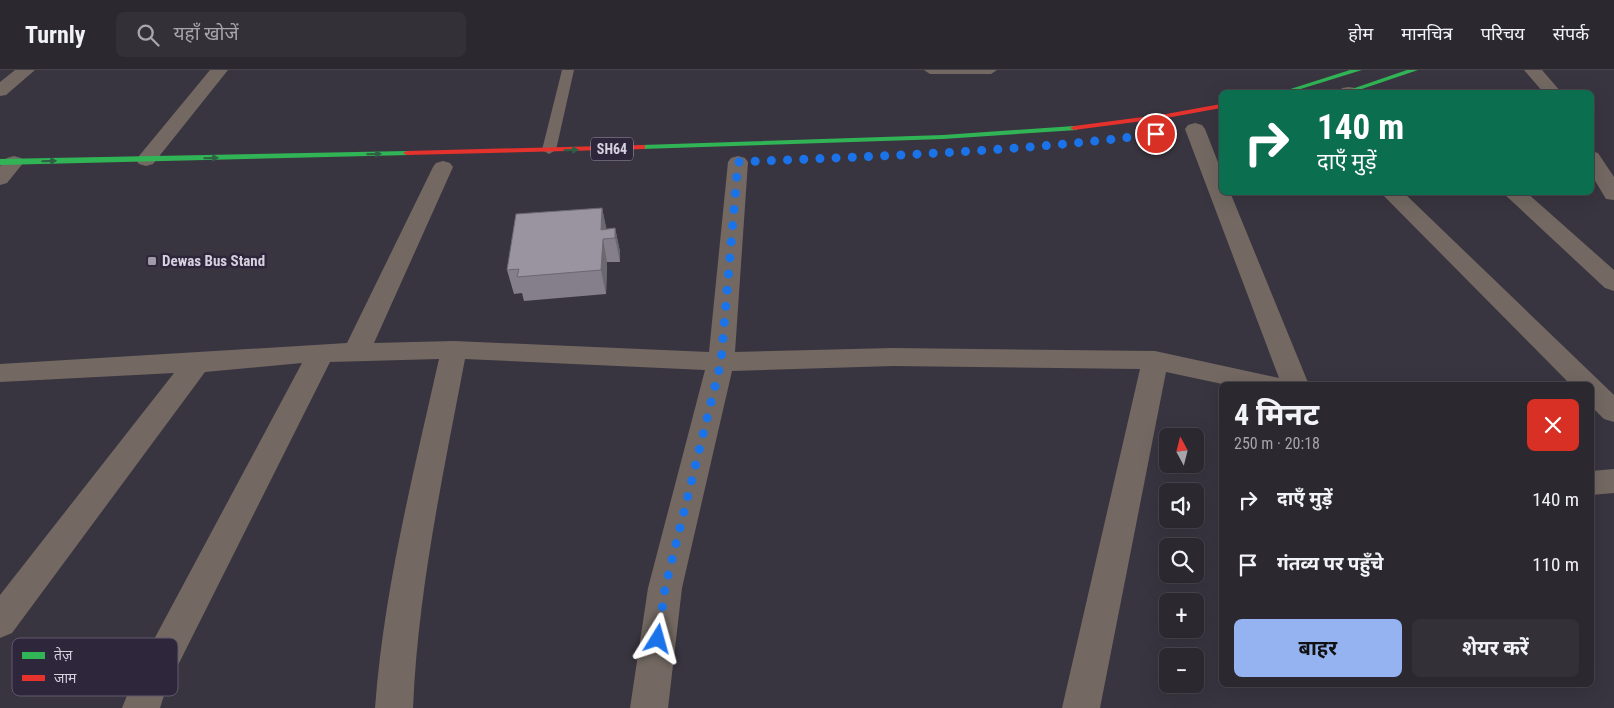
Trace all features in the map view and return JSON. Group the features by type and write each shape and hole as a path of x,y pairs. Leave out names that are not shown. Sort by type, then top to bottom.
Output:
{"main road":[{"path":"1291,90 1358,70"},
{"path":"1354,90 1414,70"},
{"name":"SH64","path":"6,172 146,160 549,150 958,136 1072,128 1188,113 1219,106"}],"street":[{"path":"0,91 26,70"},
{"path":"146,160 219,70"},
{"path":"1533,70 1550,90"},
{"path":"1194,129 1219,192"},
{"path":"649,708 665,588 721,362 738,162"},
{"path":"1594,162 1614,194"},
{"path":"356,351 443,167"},
{"path":"1220,195 1294,382"},
{"path":"1393,195 1584,382"},
{"path":"1516,195 1614,283"},
{"path":"394,708 396,666 415,536 454,350"},
{"path":"0,372 197,363 321,352 454,350 721,362 893,357 1155,360 1257,382"},
{"path":"173,638 321,352"},
{"path":"1081,708 1155,360"},
{"path":"0,622 197,363"},
{"path":"1594,392 1614,412"},
{"path":"1594,483 1614,482"},
{"path":"141,708 145,696"}],"lane":[{"path":"549,150 568,70"},
{"path":"930,70 991,70"}],"building":[{"path":"602,208 601,230 615,228 615,238 603,239 601,270 517,277 519,269 507,270 516,214"}],"traffic: fast":[{"path":"1292,90 1358,70"},
{"path":"1353,90 1414,70"},
{"path":"642,147 943,137 1074,128"},
{"path":"0,162 407,153"}],"traffic: jam":[{"path":"1074,128 1166,116 1219,106"},
{"path":"407,153 642,147"}],"place":[{"name":"Dewas Bus Stand","path":"152,261"}],"route":[{"path":"658,639 665,588 721,362 738,162 972,152 1078,144 1156,134"}]}
